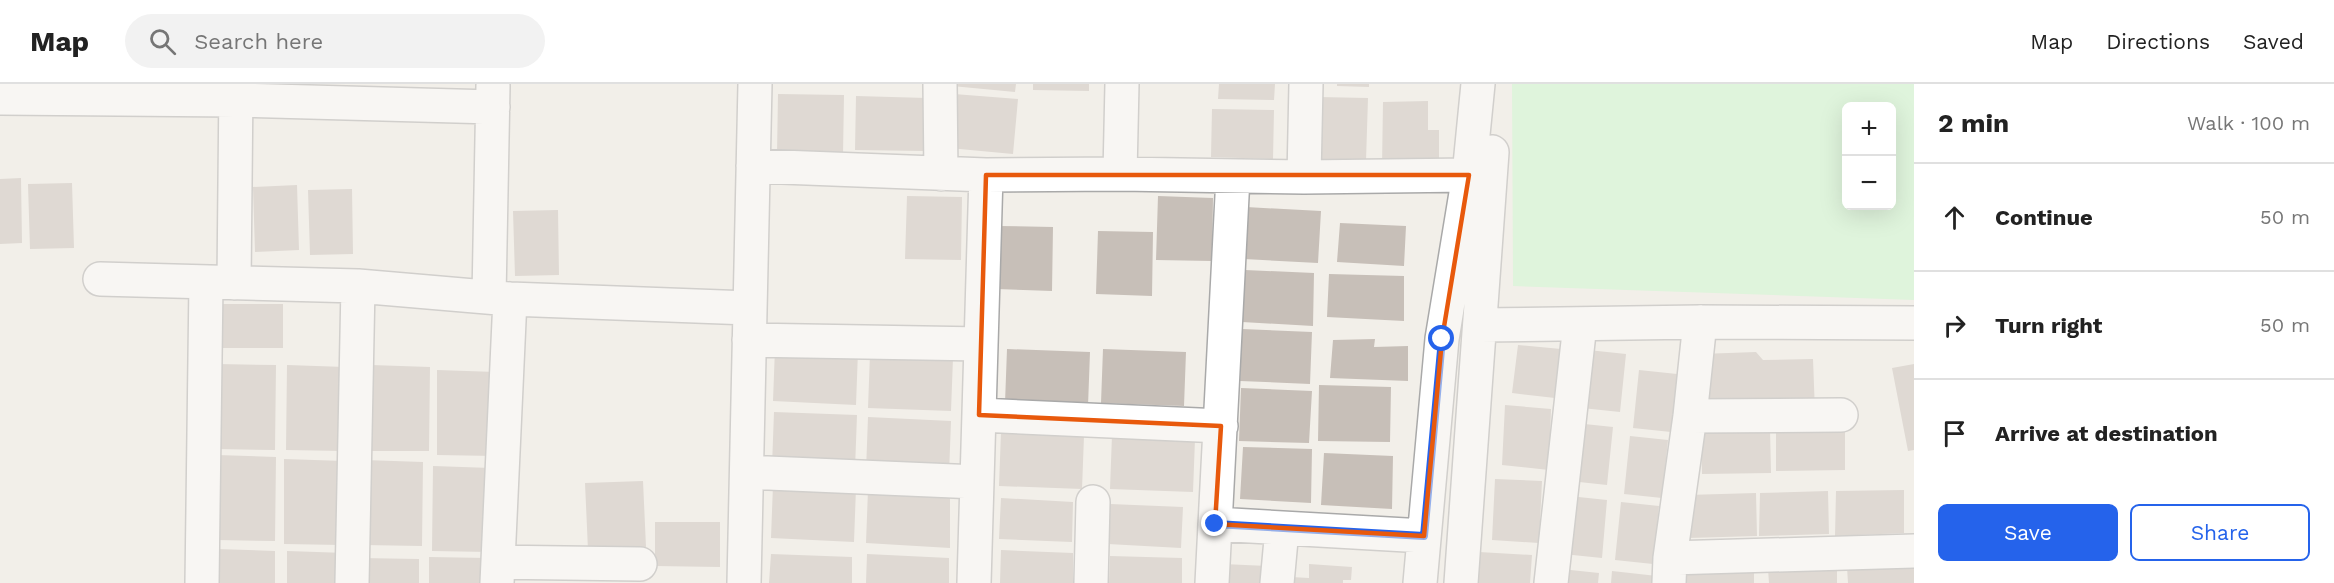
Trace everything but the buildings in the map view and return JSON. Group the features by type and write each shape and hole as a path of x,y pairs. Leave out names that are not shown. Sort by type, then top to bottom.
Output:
{"street":[{"path":"744,583 755,84"},
{"path":"940,84 941,174"},
{"path":"1120,174 1122,84"},
{"path":"1304,177 1306,84"},
{"path":"1420,583 1442,339 1469,175 1478,84"},
{"path":"1461,583 1481,325 1496,84"},
{"path":"202,583 220,283 236,92"},
{"path":"0,98 236,92 493,95 500,298 498,572 640,564"},
{"path":"753,166 986,175 1120,174 1233,177 1469,175"},
{"path":"974,583 986,175"},
{"path":"1212,583 1233,177"},
{"path":"100,279 357,285 500,298 749,308"},
{"path":"352,583 357,285"},
{"path":"1481,325 1700,322 1914,323"},
{"path":"1700,322 1669,570 1914,551"},
{"path":"1551,583 1580,324"},
{"path":"749,340 981,344"},
{"path":"979,415 1221,426"},
{"path":"1690,416 1841,415"},
{"path":"747,472 977,482"},
{"path":"1090,583 1093,502"},
{"path":"1215,524 1424,536"},
{"path":"1277,583 1282,529"}],"highlighted area":[{"path":"986,175 1469,175 1442,339 1424,536 1215,524 1221,426 979,415"}],"green space":[{"path":"1512,84 1914,84 1914,300 1513,286"}],"route":[{"path":"1215,524 1424,536 1442,339"}]}
